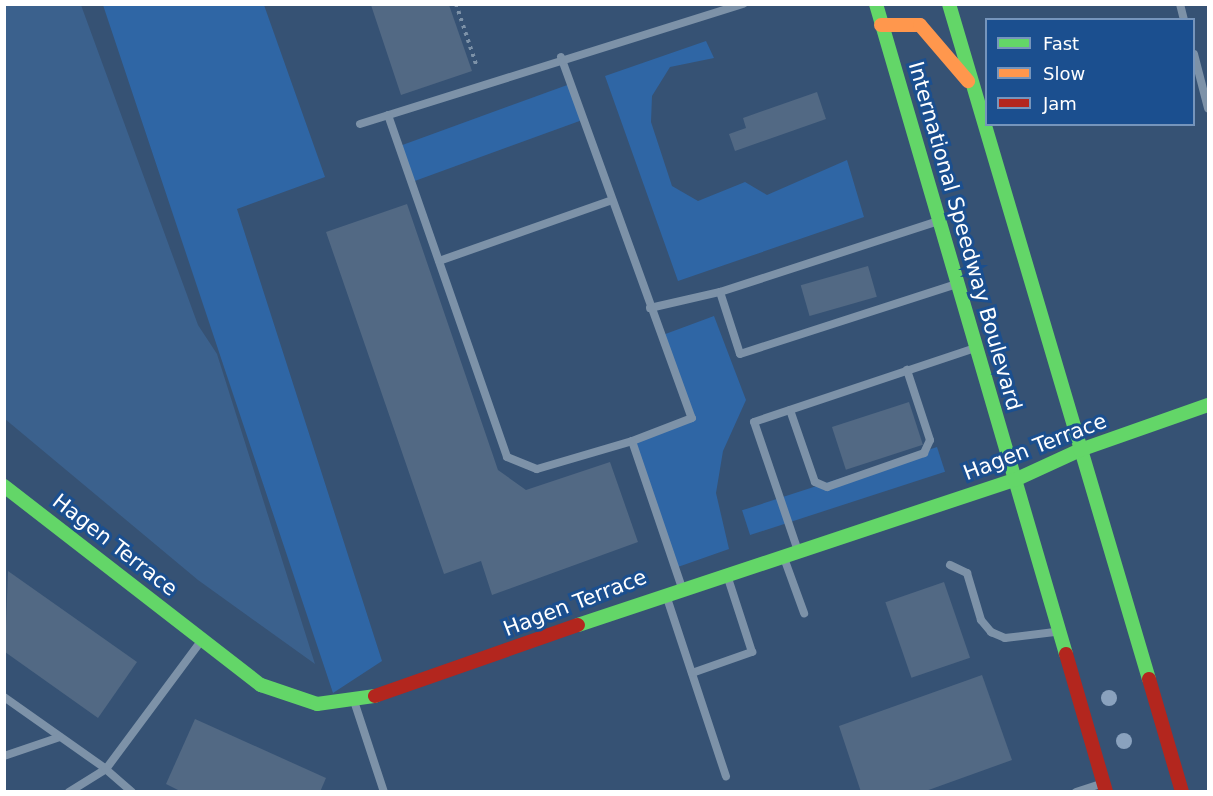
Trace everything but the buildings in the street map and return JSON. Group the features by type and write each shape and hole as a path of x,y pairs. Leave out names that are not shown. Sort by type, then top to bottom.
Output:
{"main road":[{"name":"International Speedway Boulevard","path":"876,4 1105,787"},
{"path":"949,4 985,126"},
{"path":"881,25 920,25 974,88"},
{"path":"985,126 1182,792"},
{"name":"Hagen Terrace","path":"4,486 201,640 279,692 317,704 354,703 447,674 665,592 1015,480 1080,450 1209,405"}],"lane":[{"path":"360,124 561,57 744,4"},
{"path":"388,115 507,457 537,469 632,441 692,418 650,308 561,57"},
{"path":"1195,58 1209,108"},
{"path":"439,261 612,200"},
{"path":"650,308 720,292 939,221"},
{"path":"720,292 740,354 957,284"},
{"path":"797,550 754,422 976,347"},
{"path":"790,410 815,482 827,487 924,453 930,440 907,370"},
{"path":"632,441 681,587"},
{"path":"783,555 804,613"},
{"path":"950,565 967,573 981,620 991,632 1005,638 1059,631"},
{"path":"692,672 752,652 726,573"},
{"path":"665,592 726,776"},
{"path":"69,792 106,769 201,640"},
{"path":"4,698 106,769 132,792"},
{"path":"354,703 384,792"},
{"path":"4,756 60,737"},
{"path":"1076,792 1105,787"}],"path":[{"path":"456,4 477,67"}],"shaded area":[{"path":"4,5 81,5 198,325 217,354 315,664 198,580 5,419"},
{"path":"103,5 264,5 325,177 237,209 382,661 333,693"},
{"path":"706,41 714,58 670,67 652,96 651,122 672,186 698,201 745,182 767,195 847,160 864,217 678,281 605,76"},
{"path":"570,84 583,120 412,182 399,146"},
{"path":"714,316 746,400 723,451 716,493 729,549 675,568 632,441 692,418 660,336"},
{"path":"937,447 945,472 750,535 742,510"}],"traffic: fast":[{"path":"876,4 1066,654"},
{"path":"949,4 985,126"},
{"path":"985,126 1149,679"},
{"path":"578,625 1015,480 1080,450 1208,405"},
{"path":"4,486 261,685 317,704 375,696"}],"traffic: slow":[{"path":"881,25 920,25 968,81"}],"traffic: jam":[{"path":"375,696 578,625"},
{"path":"1066,654 1106,792"},
{"path":"1149,679 1182,792"}]}
